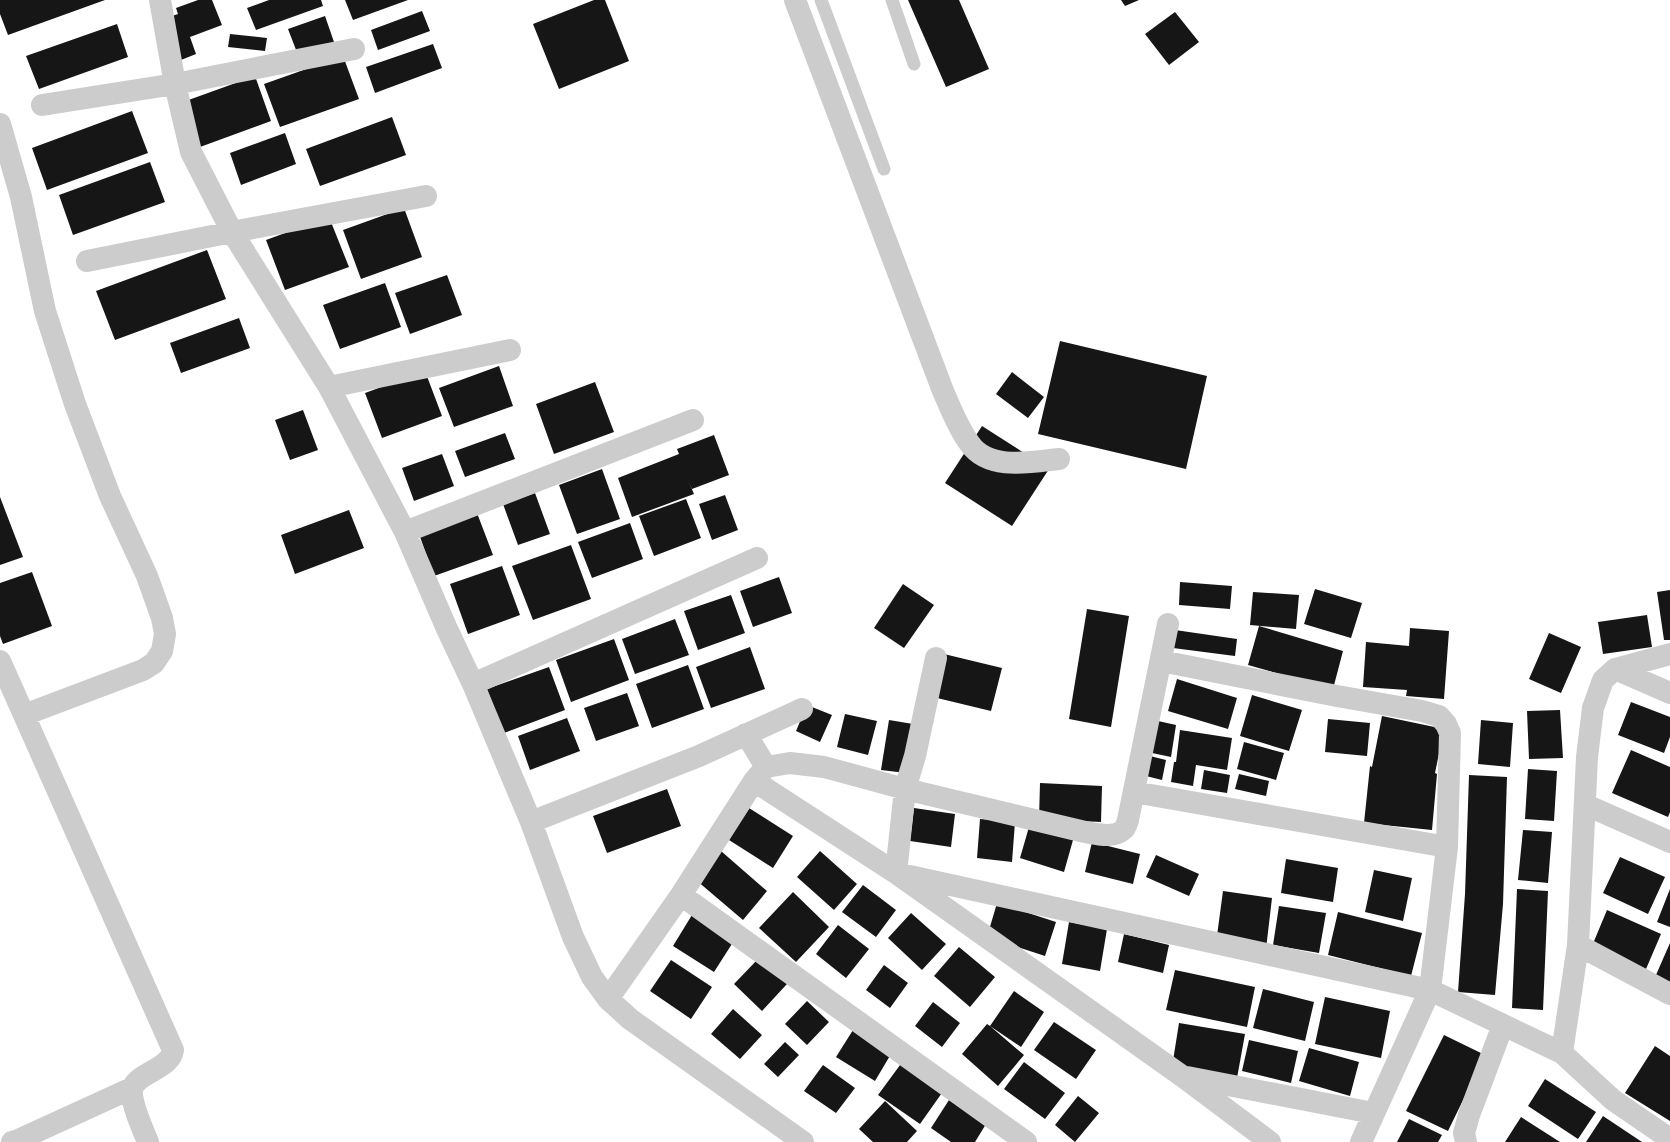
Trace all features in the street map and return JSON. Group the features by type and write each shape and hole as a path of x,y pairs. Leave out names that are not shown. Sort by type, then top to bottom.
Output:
{"street":[{"path":"160,0 175,84 191,152 232,232 329,387 405,532 447,629 473,684 531,822 573,937 592,977 608,999 630,1019 802,1142"},
{"path":"794,0 944,391 970,444 984,456 997,461 1016,463 1059,459"},
{"path":"42,105 175,84 354,49"},
{"path":"0,124 21,197 45,311 81,418 110,496 147,576 166,634 162,651 154,663 143,670 24,715"},
{"path":"87,261 426,196"},
{"path":"329,387 510,350"},
{"path":"405,532 693,420"},
{"path":"473,684 757,558"},
{"path":"608,999 681,895 760,774 790,763 824,767 905,789 1099,835 1116,834 1124,829 1128,820 1168,624"},
{"path":"1562,1053 1578,945 1586,805 1587,756 1593,708 1604,680 1615,669 1670,654"},
{"path":"896,874 905,789 915,756 936,658"},
{"path":"1161,661 1337,696 1422,711 1439,716 1446,724 1450,733 1447,847 1430,990 1360,1142"},
{"path":"0,662 172,1050 172,1054 167,1062 140,1079 132,1088 12,1142"},
{"path":"1615,669 1670,693"},
{"path":"531,822 699,756 802,709"},
{"path":"746,734 760,774 896,874 1182,1076 1270,1142"},
{"path":"1134,792 1447,847"},
{"path":"1586,805 1670,842"},
{"path":"896,874 1430,990 1562,1053 1613,1100 1670,1139"},
{"path":"681,895 1026,1142"},
{"path":"1578,945 1670,994"},
{"path":"1466,1142 1464,1132 1469,1115 1503,1025"},
{"path":"1182,1076 1373,1113"},
{"path":"132,1088 137,1111 148,1142"}],"lane":[{"path":"820,0 884,169"},
{"path":"892,0 914,64"}],"building":[{"path":"0,0 105,0 8,35 0,14"},
{"path":"198,0 212,0 222,25 190,37 196,54 181,60 166,18 178,14 176,8"},
{"path":"269,0 321,0 323,6 256,30 247,8"},
{"path":"345,0 408,0 353,20"},
{"path":"594,0 605,0 629,61 559,89 533,24"},
{"path":"908,0 959,0 989,69 946,87"},
{"path":"1121,0 1139,0 1125,6"},
{"path":"422,11 430,31 378,50 371,30"},
{"path":"1175,12 1199,42 1169,65 1145,34"},
{"path":"325,16 334,42 298,55 288,29"},
{"path":"117,24 128,57 39,89 26,56"},
{"path":"230,34 267,38 265,51 228,47"},
{"path":"433,44 442,68 375,93 366,67"},
{"path":"343,56 359,99 280,127 264,84"},
{"path":"255,76 271,121 200,147 183,102"},
{"path":"132,111 148,153 47,190 32,148"},
{"path":"392,117 406,155 320,186 306,149"},
{"path":"285,133 296,164 241,185 230,153"},
{"path":"150,162 165,202 73,235 59,195"},
{"path":"404,208 422,257 361,279 343,230"},
{"path":"329,217 349,267 285,290 266,240"},
{"path":"207,250 226,299 115,340 96,291"},
{"path":"447,275 462,315 410,334 395,293"},
{"path":"385,283 401,327 340,349 323,305"},
{"path":"239,318 250,348 181,373 170,343"},
{"path":"1060,341 1207,376 1186,469 1038,434"},
{"path":"499,366 513,406 454,427 439,388"},
{"path":"425,371 442,416 382,438 365,393"},
{"path":"1012,372 1044,397 1028,418 996,394"},
{"path":"595,382 614,432 554,454 536,404"},
{"path":"303,410 318,450 290,460 275,420"},
{"path":"982,426 1049,469 1012,526 945,483"},
{"path":"505,433 515,459 465,477 455,451"},
{"path":"714,435 729,475 692,489 688,480 694,494 632,517 618,478 679,454 677,449"},
{"path":"442,454 454,486 414,501 402,468"},
{"path":"602,469 620,519 577,534 559,485"},
{"path":"535,493 550,534 518,545 503,504"},
{"path":"725,495 738,530 712,540 699,504"},
{"path":"0,497 23,557 0,565"},
{"path":"686,499 701,538 654,556 639,516"},
{"path":"349,510 364,548 295,574 281,535"},
{"path":"477,513 493,555 434,576 419,534"},
{"path":"630,523 643,559 592,578 578,542"},
{"path":"571,545 591,599 533,620 512,566"},
{"path":"502,566 520,615 468,634 450,584"},
{"path":"32,572 52,626 3,644 0,636 0,583"},
{"path":"779,577 792,613 753,627 740,591"},
{"path":"1180,582 1232,586 1230,609 1179,605"},
{"path":"903,584 934,605 904,648 874,628"},
{"path":"1315,589 1362,603 1351,638 1304,624"},
{"path":"1670,590 1670,640 1664,640 1657,592"},
{"path":"1253,592 1299,595 1296,629 1250,625"},
{"path":"731,595 745,633 698,650 684,611"},
{"path":"1087,609 1129,616 1111,727 1069,719"},
{"path":"1647,615 1652,647 1603,654 1598,622"},
{"path":"675,619 689,655 635,674 622,639"},
{"path":"1259,626 1343,651 1333,689 1248,665"},
{"path":"1410,628 1449,631 1444,699 1406,696 1407,690 1363,687 1366,642 1409,646"},
{"path":"1175,630 1237,639 1235,656 1173,648"},
{"path":"1549,633 1581,647 1561,693 1529,679"},
{"path":"614,639 629,680 571,702 556,660"},
{"path":"750,647 765,689 711,708 696,667"},
{"path":"944,654 1002,668 991,711 933,697"},
{"path":"688,665 704,709 652,728 636,684"},
{"path":"549,667 565,710 504,733 487,689"},
{"path":"1177,679 1237,698 1228,729 1168,711"},
{"path":"627,693 639,726 596,741 584,708"},
{"path":"1252,695 1302,710 1289,751 1240,736"},
{"path":"1631,702 1670,717 1670,737 1664,753 1618,735"},
{"path":"807,705 832,715 820,742 796,731"},
{"path":"1560,710 1563,758 1529,759 1527,711"},
{"path":"845,714 877,721 868,755 837,747"},
{"path":"1382,716 1444,729 1435,773 1437,774 1432,830 1364,823 1370,766 1372,767"},
{"path":"567,718 580,751 530,770 518,736"},
{"path":"1328,719 1370,723 1367,756 1325,752"},
{"path":"889,720 913,724 906,773 881,770"},
{"path":"1481,720 1513,723 1510,767 1478,764"},
{"path":"1158,721 1176,725 1171,757 1152,753"},
{"path":"1180,730 1232,738 1227,770 1196,765 1193,786 1171,782 1174,762 1176,762"},
{"path":"1244,742 1284,753 1276,780 1237,769"},
{"path":"1631,750 1670,767 1670,812 1668,817 1612,793"},
{"path":"1146,755 1166,760 1162,780 1142,775"},
{"path":"1528,769 1557,771 1554,821 1525,819"},
{"path":"1204,770 1230,775 1227,793 1201,789"},
{"path":"1239,774 1269,781 1266,796 1235,789"},
{"path":"1469,775 1507,777 1503,904 1495,995 1458,992 1465,894"},
{"path":"1040,783 1102,786 1101,822 1039,819"},
{"path":"667,789 681,826 607,853 593,816"},
{"path":"749,808 793,836 773,868 729,840"},
{"path":"914,808 955,814 951,847 910,841"},
{"path":"980,819 1015,822 1012,862 977,858"},
{"path":"1029,827 1073,840 1064,872 1020,858"},
{"path":"1523,830 1552,832 1548,883 1518,880"},
{"path":"1092,842 1140,854 1133,884 1085,872"},
{"path":"721,851 767,891 743,920 696,880"},
{"path":"820,851 857,884 834,910 797,877"},
{"path":"1156,855 1199,874 1189,896 1146,877"},
{"path":"1620,857 1665,877 1648,914 1603,893"},
{"path":"1286,859 1338,868 1333,902 1281,893"},
{"path":"1374,870 1412,878 1403,921 1365,912"},
{"path":"863,885 896,910 876,937 842,912"},
{"path":"1517,889 1548,891 1543,1010 1512,1008"},
{"path":"1670,889 1670,927 1657,922"},
{"path":"1223,891 1272,898 1266,949 1216,943"},
{"path":"793,892 829,927 796,962 759,928"},
{"path":"997,903 1056,922 1045,956 987,937"},
{"path":"1279,906 1326,913 1319,953 1273,945"},
{"path":"695,910 737,936 714,972 673,946"},
{"path":"1607,910 1661,934 1646,969 1592,946"},
{"path":"1338,912 1422,933 1411,976 1328,955"},
{"path":"911,913 946,944 922,970 888,938"},
{"path":"1069,922 1107,929 1100,971 1062,964"},
{"path":"838,925 869,949 846,978 816,954"},
{"path":"1124,934 1169,945 1163,973 1118,962"},
{"path":"1670,943 1670,992 1652,984"},
{"path":"959,947 995,977 970,1007 934,976"},
{"path":"759,958 787,984 762,1011 734,984"},
{"path":"671,960 712,987 691,1019 650,991"},
{"path":"884,965 908,983 890,1008 866,990"},
{"path":"1175,970 1255,987 1247,1027 1166,1010"},
{"path":"1263,989 1314,1002 1305,1041 1253,1028"},
{"path":"1014,991 1044,1012 1021,1047 990,1026"},
{"path":"1325,997 1390,1011 1381,1058 1315,1044"},
{"path":"807,1001 829,1022 807,1045 785,1024"},
{"path":"933,1002 960,1023 942,1047 915,1026"},
{"path":"733,1009 762,1035 740,1059 711,1034"},
{"path":"1054,1022 1096,1050 1076,1079 1034,1050"},
{"path":"1179,1023 1245,1034 1237,1078 1172,1067"},
{"path":"987,1024 1024,1055 998,1086 962,1054"},
{"path":"853,1030 891,1054 875,1081 836,1057"},
{"path":"1444,1035 1485,1055 1448,1131 1406,1111"},
{"path":"1249,1040 1298,1051 1291,1083 1242,1071"},
{"path":"785,1042 799,1055 778,1077 764,1064"},
{"path":"1655,1046 1670,1056 1670,1121 1625,1093"},
{"path":"1309,1048 1359,1062 1350,1096 1299,1081"},
{"path":"903,1061 944,1090 920,1124 878,1095"},
{"path":"1024,1062 1065,1093 1045,1119 1004,1089"},
{"path":"823,1065 855,1088 836,1113 804,1091"},
{"path":"1545,1079 1596,1112 1578,1139 1528,1106"},
{"path":"1078,1096 1099,1113 1075,1142 1055,1125"},
{"path":"949,1100 986,1124 975,1142 951,1142 931,1128"},
{"path":"885,1101 917,1131 907,1142 873,1142 859,1129"},
{"path":"1603,1116 1642,1142 1586,1142"},
{"path":"1521,1117 1560,1142 1505,1142"},
{"path":"1409,1119 1442,1135 1438,1142 1397,1142"}]}
